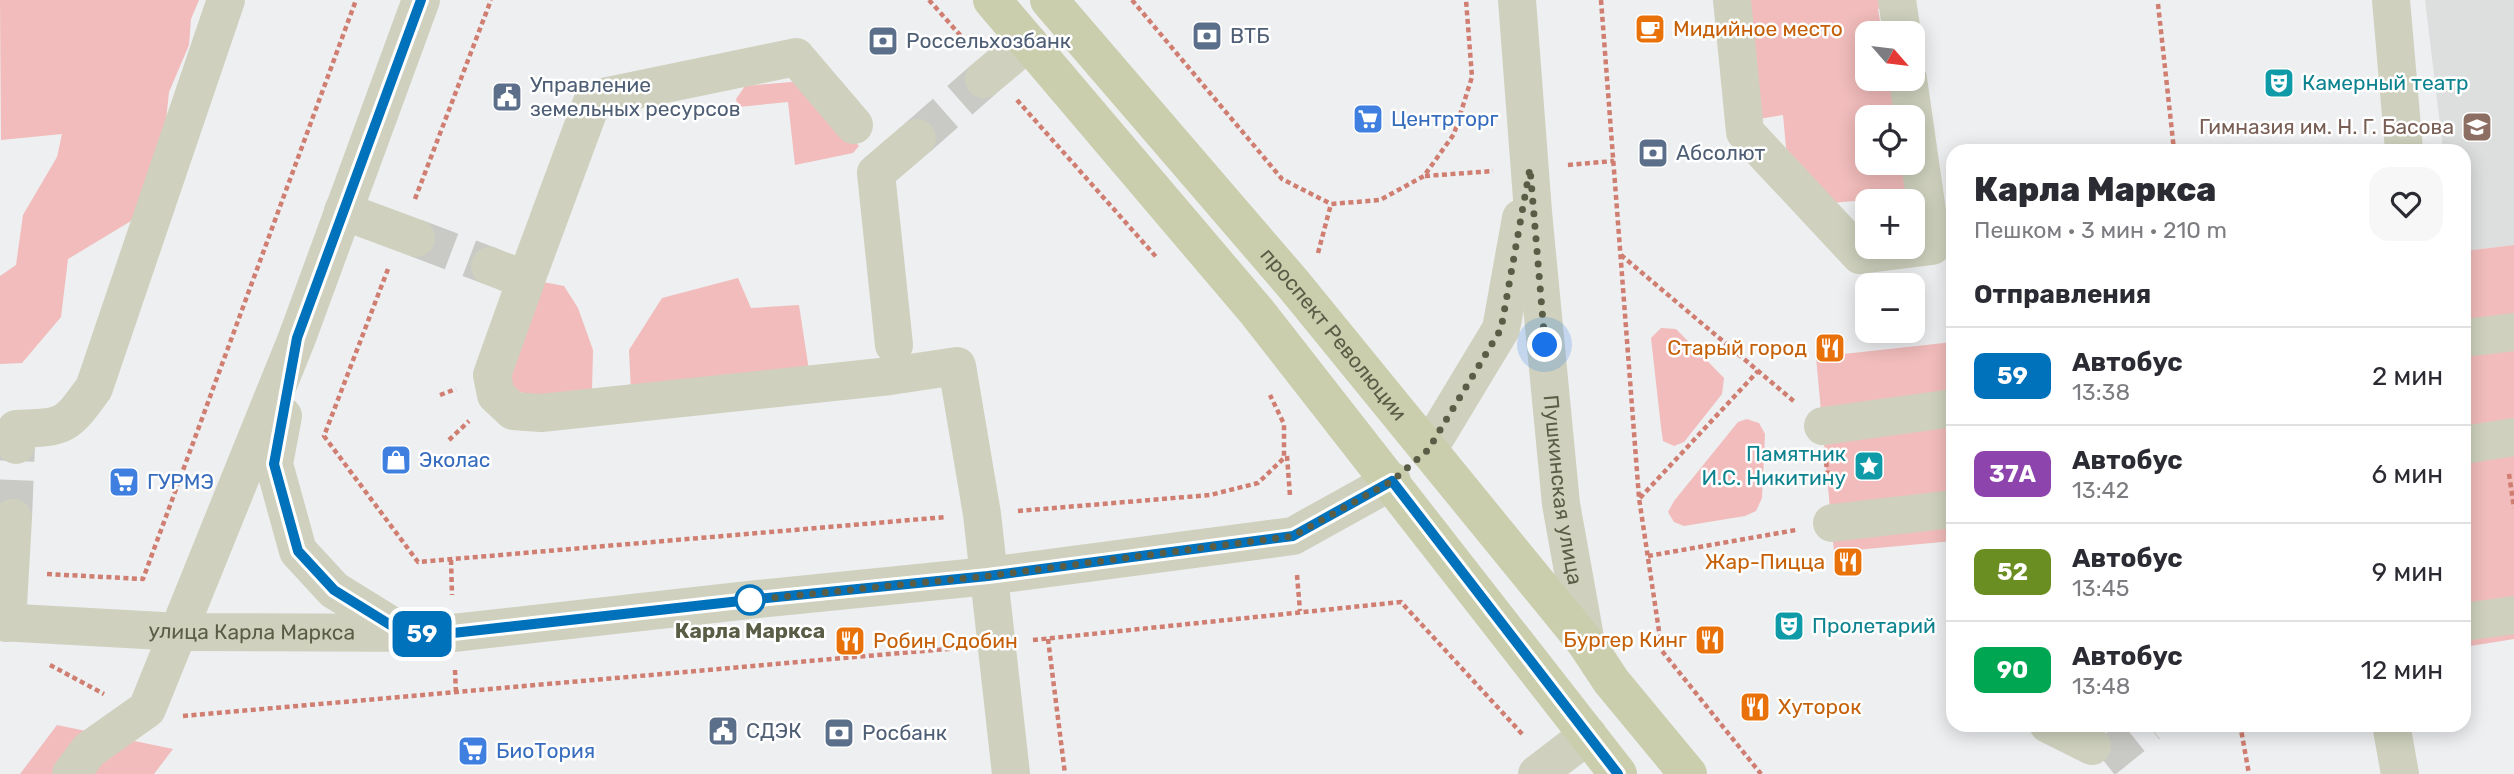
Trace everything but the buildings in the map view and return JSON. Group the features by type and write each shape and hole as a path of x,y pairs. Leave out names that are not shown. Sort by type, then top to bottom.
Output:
{"main road":[{"path":"992,0 1257,312 1392,481 1618,774"},
{"name":"проспект Революции","path":"1049,0 1294,285 1586,643 1611,681 1688,774"},
{"name":"улица Карла Маркса","path":"1392,481 1428,450"}],"street":[{"path":"11,434 52,428 72,419 94,388 226,0"},
{"path":"71,774 89,750 147,709 297,338 421,0"},
{"name":"Пушкинская улица","path":"1517,0 1560,504 1586,643"},
{"path":"1732,0 1745,132 1860,255 1932,246 1910,91"},
{"path":"1897,0 1900,21"},
{"path":"2390,0 2403,144"},
{"path":"988,76 1028,42"},
{"path":"854,125 796,57 593,99 492,375 496,395 513,411 541,413 890,376 957,366 982,514 1011,774"},
{"path":"894,345 876,173 917,138"},
{"name":"улица Карла Маркса","path":"1428,450 1501,329 1530,168"},
{"path":"343,211 416,238"},
{"path":"490,267 526,280"},
{"path":"2471,337 2514,331"},
{"path":"297,338 274,464 298,551 334,590 405,634"},
{"path":"1823,426 1946,409"},
{"path":"2471,444 2514,437"},
{"name":"улица Карла Маркса","path":"4,622 180,632 453,633 988,576 1293,536 1392,481"},
{"path":"1832,523 1946,510"},
{"path":"4,622 13,518"},
{"path":"2471,621 2514,615"},
{"path":"2064,732 2092,746"},
{"path":"2392,732 2400,774"},
{"path":"1543,770 1588,735"}],"path":[{"path":"10,572 143,579 356,0"},
{"path":"929,0 988,76 1164,267"},
{"path":"1132,0 1282,179 1331,204 1380,200 1424,176 1454,134 1472,77 1466,0"},
{"path":"1601,0 1639,498 1662,651 1761,774"},
{"path":"2158,4 2173,144"},
{"path":"1315,264 1331,204"},
{"path":"1621,254 1823,426 1832,523 1648,556"},
{"path":"1639,498 1758,371"},
{"path":"1210,495 1258,483 1284,458 1284,424 1267,388"},
{"path":"1065,774 1048,639 1401,602 1543,770"},
{"path":"147,709 186,717 961,648"},
{"path":"41,660 102,694"},
{"path":"2241,732 2249,774"}],"shaded area":[{"path":"0,0 199,0 191,19 189,45 169,92 162,159 131,221 68,259 61,317 22,363 0,364 0,276 16,265 23,215 57,157 62,134 1,140"},
{"path":"1728,0 1895,0 1878,9 1880,21 1855,21 1855,91 1909,91 1919,105 1855,105 1855,175 1921,175 1919,189 1855,189 1855,201 1817,204 1784,180 1787,158 1783,115 1752,120"},
{"name":"Гимназия им. Н. Г. Басова","path":"2425,0 2514,0 2514,245 2471,250 2471,144 2442,144"},
{"path":"803,81 859,146 853,153 795,165 788,102 738,107 736,99 745,86"},
{"path":"2514,245 2514,639 2471,646 2471,250"},
{"path":"738,278 751,308 799,305 810,377 631,392 629,350 662,298"},
{"path":"538,281 564,286 578,308 593,350 592,390 545,398 511,390 507,368"},
{"path":"1661,328 1676,329 1724,378 1722,394 1684,442 1674,446 1663,441 1651,338"},
{"path":"1946,343 1946,542 1834,552 1816,357"},
{"path":"1747,419 1759,423 1765,434 1762,498 1756,511 1745,516 1684,526 1674,522 1668,512 1674,501 1738,422"},
{"path":"57,725 173,749 154,774 20,774"}],"tunnel":[{"path":"917,138 984,79"},
{"path":"416,238 490,266"},
{"path":"13,518 16,445"},
{"path":"2103,760 2138,732"}],"bus line":[{"name":"59","path":"421,0 297,338 274,464 298,551 334,590 405,634 453,633 988,576 1293,536 1392,481 1618,774"}],"place":[{"name":"Мидийное место","path":"1650,29"},
{"name":"ВТБ","path":"1207,36"},
{"name":"Россельхозбанк","path":"883,41"},
{"name":"Камерный театр","path":"2279,83"},
{"name":"Управление земельных ресурсов","path":"507,97"},
{"name":"Центрторг","path":"1368,119"},
{"name":"Гимназия им. Н. Г. Басова","path":"2477,127"},
{"name":"Абсолют","path":"1653,153"},
{"name":"Старый город","path":"1830,348"},
{"name":"Эколас","path":"396,460"},
{"name":"Памятник И.С. Никитину","path":"1869,466"},
{"name":"ГУРМЭ","path":"124,482"},
{"name":"Жар-Пицца","path":"1848,562"},
{"name":"Карла Маркса","path":"750,600"},
{"name":"Пролетарий","path":"1789,626"},
{"name":"Бургер Кинг","path":"1710,640"},
{"name":"Робин Сдобин","path":"850,641"},
{"name":"Хуторок","path":"1755,707"},
{"name":"СДЭК","path":"723,731"},
{"name":"Росбанк","path":"839,733"},
{"name":"БиоТория","path":"473,751"}],"route":[{"path":"750,600 988,576 1293,536 1392,481 1428,450 1501,329 1530,168 1545,345"}]}
